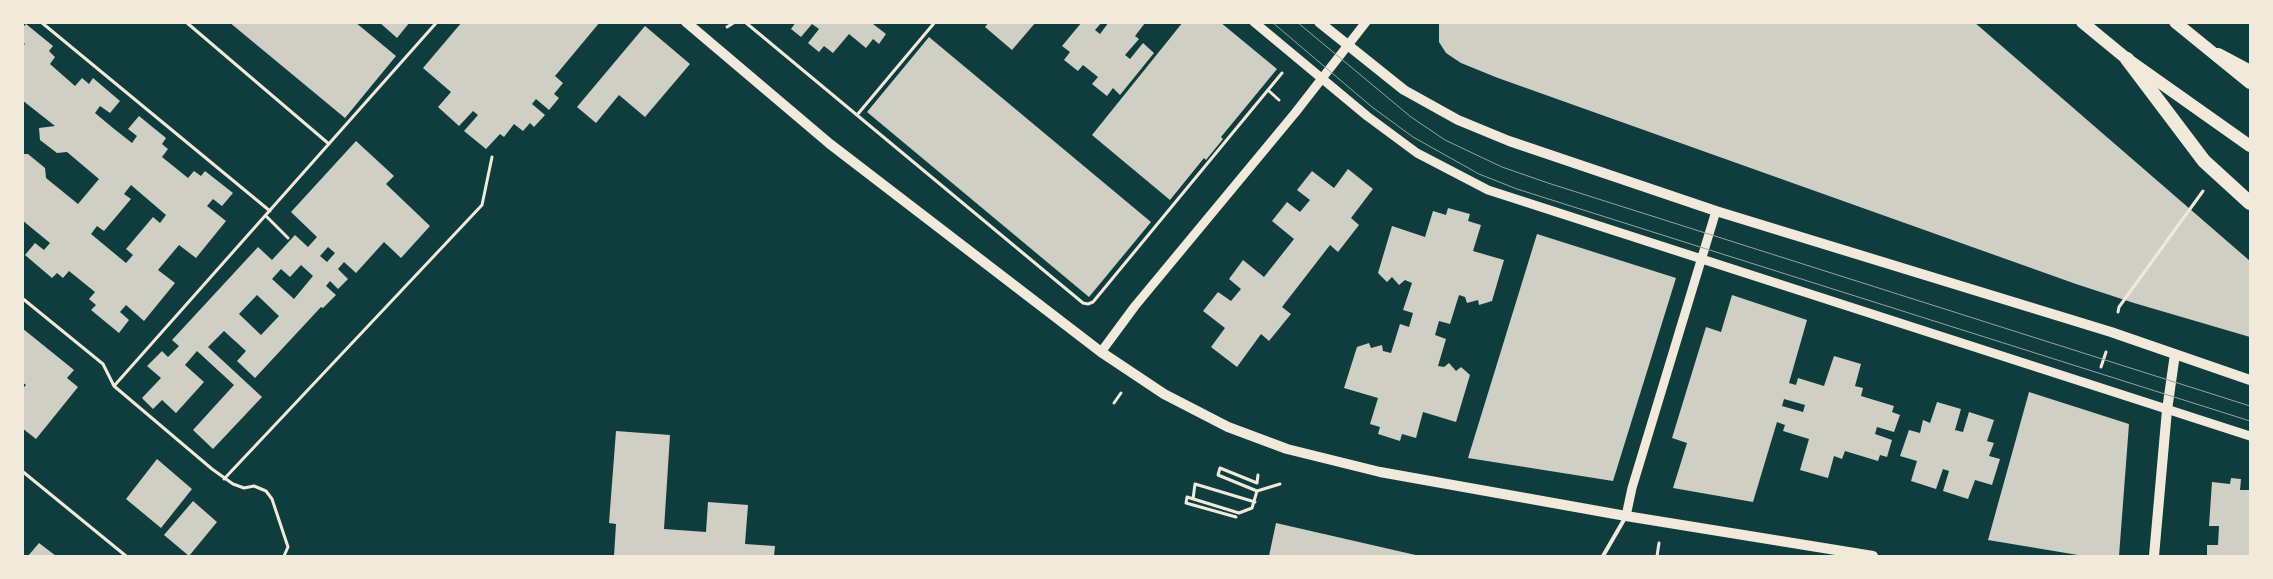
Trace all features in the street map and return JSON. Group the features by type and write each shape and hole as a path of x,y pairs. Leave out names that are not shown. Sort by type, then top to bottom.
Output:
{"highway":[{"path":"2218,55 2250,72"},
{"path":"2127,58 2204,161 2250,203"}],"main road":[{"path":"1319,22 1404,90 1458,120 1509,141 1716,211 2111,332 2250,380"},
{"path":"2082,22 2127,58 2250,146"},
{"path":"2174,22 2218,55 2250,83"},
{"path":"693,25 718,52 830,144 1101,352 1141,380 1195,411 1228,427 1287,449 1380,472 1626,516 1873,556"},
{"path":"2154,556 2167,410 2175,354"}],"street":[{"path":"1254,22 1367,116 1416,153 1462,178 1525,204 2250,436"},
{"path":"1101,352 1135,306 1322,79 1366,22"},
{"path":"1626,516 1632,488 1716,211"}],"lane":[{"path":"1603,556 1626,516"}],"path":[{"path":"41,22 270,211"},
{"path":"186,22 329,144"},
{"path":"114,386 437,22"},
{"path":"745,22 1083,303 1088,304 1093,302 1282,74 1283,69"},
{"path":"857,116 935,22"},
{"path":"224,478 482,205 492,157"},
{"path":"2094,387 2119,307 2205,189"},
{"path":"266,216 288,238"},
{"path":"22,298 102,364 114,386 212,469 224,478 244,488 254,486 266,491 272,499 288,547 284,556"},
{"path":"1258,475 1257,483 1220,468 1218,476 1257,490 1280,484"},
{"path":"23,473 126,556"},
{"path":"1193,499 1195,484 1255,502"},
{"path":"1236,517 1186,503 1187,497 1238,513 1252,508 1257,490"},
{"path":"1230,510 1230,515"}],"building":[{"path":"229,22 355,22 396,56 345,118"},
{"path":"379,22 410,22 397,38"},
{"path":"462,22 600,22 555,76 563,83 554,94 559,98 549,110 536,99 532,104 545,115 534,127 530,123 523,131 514,124 504,137 500,134 486,149 464,131 478,115 473,111 459,126 438,107 451,92 423,68"},
{"path":"796,22 874,22 873,24 886,34 879,44 873,39 866,48 849,34 833,53 824,46 819,52 808,43 819,29 812,24 801,37 791,29"},
{"path":"989,22 1036,22 1012,50 985,27"},
{"path":"1082,22 1102,22 1095,30 1100,34 1109,22 1145,23 1135,36 1139,39 1125,55 1130,59 1143,43 1154,53 1120,95 1113,88 1107,96 1092,84 1098,77 1083,65 1078,71 1064,60 1070,52 1062,46"},
{"path":"1183,22 1220,22 1277,69 1221,137 1223,139 1206,160 1204,158 1170,200 1092,135"},
{"path":"1439,22 1974,22 2250,261 2250,337 2076,284 1498,78 1461,63 1446,53 1439,42"},
{"path":"26,24 53,46 49,51 55,57 50,64 75,86 82,78 89,84 93,78 120,101 110,113 100,106 95,113 132,143 137,136 128,129 139,116 166,138 162,144 168,149 162,157 188,178 194,171 201,176 205,171 233,193 222,206 213,199 207,206 226,221 196,258 179,245 158,270 175,283 144,321 126,305 120,312 129,320 119,333 91,310 96,305 89,299 95,292 69,271 63,278 57,273 52,278 25,255 35,243 44,250 50,243 22,220 22,154 28,154 45,168 46,178 78,204 99,179 67,152 57,153 40,140 39,128 55,126 22,100 22,47 25,44 22,42 22,28","holes":["131,185 166,215 160,223 153,217 126,249 133,255 126,263 91,234 97,226 104,231 131,199 124,194"]},
{"path":"645,26 690,64 645,117 619,95 596,123 577,107"},
{"path":"929,37 1151,222 1089,297 867,112"},
{"path":"356,141 394,176 386,184 430,226 401,258 384,242 356,273 344,262 338,269 348,279 338,289 330,281 326,286 336,295 323,308 321,307 255,378 237,361 246,351 224,331 208,347 262,397 213,449 193,430 234,385 197,351 185,365 204,382 176,413 162,400 153,409 142,398 161,378 147,366 162,351 168,357 179,346 172,340 258,247 272,260 295,235 308,247 317,237 291,212","holes":["328,247 335,253 327,262 320,256","301,265 313,276 294,299 272,279 281,269 290,277","257,295 279,316 261,335 239,314"]},
{"path":"1348,169 1373,189 1351,218 1359,225 1338,252 1330,245 1282,307 1291,314 1269,341 1261,334 1237,367 1211,347 1225,328 1203,311 1218,292 1231,301 1241,289 1229,279 1243,260 1264,277 1294,239 1272,221 1287,202 1300,212 1310,200 1297,190 1312,171 1334,188"},
{"path":"1448,208 1470,214 1468,221 1481,225 1473,251 1504,260 1492,301 1479,305 1478,300 1467,303 1465,297 1459,295 1450,324 1439,321 1435,335 1446,339 1438,366 1444,367 1449,363 1456,371 1461,367 1470,375 1456,422 1423,412 1416,438 1402,434 1400,441 1378,434 1380,427 1370,424 1378,398 1344,388 1357,347 1369,343 1371,348 1382,345 1383,351 1391,353 1400,324 1409,327 1413,313 1403,310 1412,283 1405,280 1399,285 1392,277 1387,282 1378,273 1392,226 1425,237 1433,211 1446,215"},
{"path":"1537,234 1676,278 1613,481 1468,458"},
{"path":"1732,295 1807,320 1789,383 1796,385 1798,378 1824,386 1834,356 1861,364 1855,386 1863,388 1861,396 1894,406 1892,412 1900,415 1894,432 1877,427 1875,434 1892,440 1887,457 1880,455 1878,461 1845,451 1842,459 1834,456 1828,478 1800,470 1809,439 1783,431 1785,425 1777,422 1753,502 1673,488 1687,443 1672,438 1706,327 1721,332","holes":["1784,399 1805,405 1803,412 1782,406"]},
{"path":"22,328 74,370 67,378 78,387 36,439 22,428 22,389 26,385 22,382"},
{"path":"2029,392 2129,424 2119,556 2084,556 1988,540"},
{"path":"1937,402 1961,409 1955,430 1963,432 1969,412 1994,420 1987,441 1994,443 1989,456 2000,459 1992,485 1975,480 1968,499 1943,491 1949,471 1943,469 1936,489 1911,481 1917,461 1900,456 1909,430 1920,433 1923,420 1930,423"},
{"path":"616,431 670,435 664,529 706,532 708,502 748,505 745,544 775,546 774,556 614,556 616,524 609,523"},
{"path":"157,459 192,489 161,528 126,499"},
{"path":"2231,478 2241,479 2240,490 2250,490 2250,556 2207,556 2207,545 2218,545 2219,526 2209,526 2212,482 2230,484"},
{"path":"193,501 217,522 189,556 164,535"},
{"path":"1276,523 1420,556 1269,556"},
{"path":"39,543 56,556 28,556"}],"tram line":[{"path":"1272,22 1372,107 1413,137 1479,174 1517,189 2250,421"},
{"path":"1297,22 1411,117 1445,140 1502,167 2250,406"}]}
